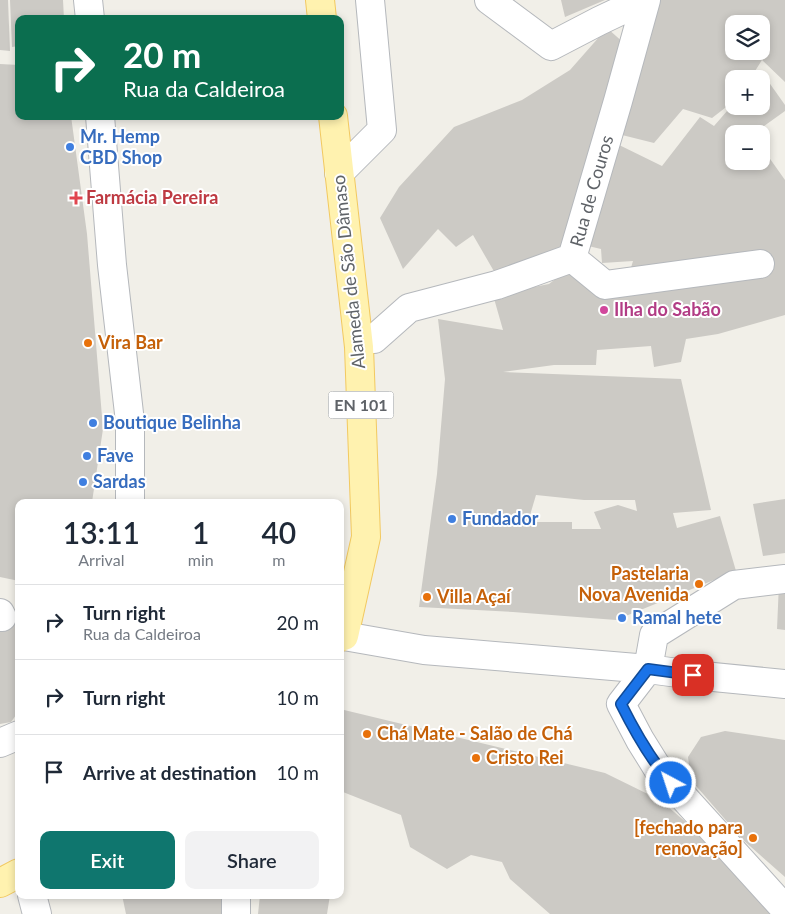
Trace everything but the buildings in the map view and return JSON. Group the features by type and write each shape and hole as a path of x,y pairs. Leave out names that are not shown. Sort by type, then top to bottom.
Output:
{"main road":[{"path":"320,0 322,15"},
{"name":"Alameda de São Dâmaso","path":"333,120 359,347 366,537 344,628"},
{"path":"0,883 15,875"}],"street":[{"path":"88,0 90,15"},
{"path":"339,173 382,130 370,0"},
{"path":"489,0 551,46 598,21 644,0"},
{"name":"Rua de Couros","path":"374,339 409,308 497,285 572,258 618,101 644,0"},
{"path":"100,120 112,265 130,422 130,499"},
{"path":"572,258 605,285 760,264"},
{"path":"785,579 734,585 654,635 648,669 621,704 640,740 658,768 785,909"},
{"path":"344,636 424,650 648,669 785,684"},
{"path":"0,743 15,737"},
{"path":"33,899 36,914"},
{"path":"236,899 236,914"}],"place":[{"name":"Mr. Hemp CBD Shop","path":"70,147"},
{"name":"Farmácia Pereira","path":"76,198"},
{"name":"Ilha do Sabão","path":"604,310"},
{"name":"Vira Bar","path":"88,343"},
{"name":"Boutique Belinha","path":"93,423"},
{"name":"Fave","path":"87,456"},
{"name":"Sardas","path":"83,482"},
{"name":"Fundador","path":"452,519"},
{"name":"Pastelaria Nova Avenida","path":"699,584"},
{"name":"Villa Açaí","path":"427,597"},
{"name":"Ramal hete","path":"622,618"},
{"name":"Chá Mate - Salão de Chá","path":"367,734"},
{"name":"Cristo Rei","path":"476,758"},
{"name":"[fechado para renovação]","path":"753,838"}],"route":[{"path":"671,783 658,768 640,740 621,704 648,669 693,675"}]}
